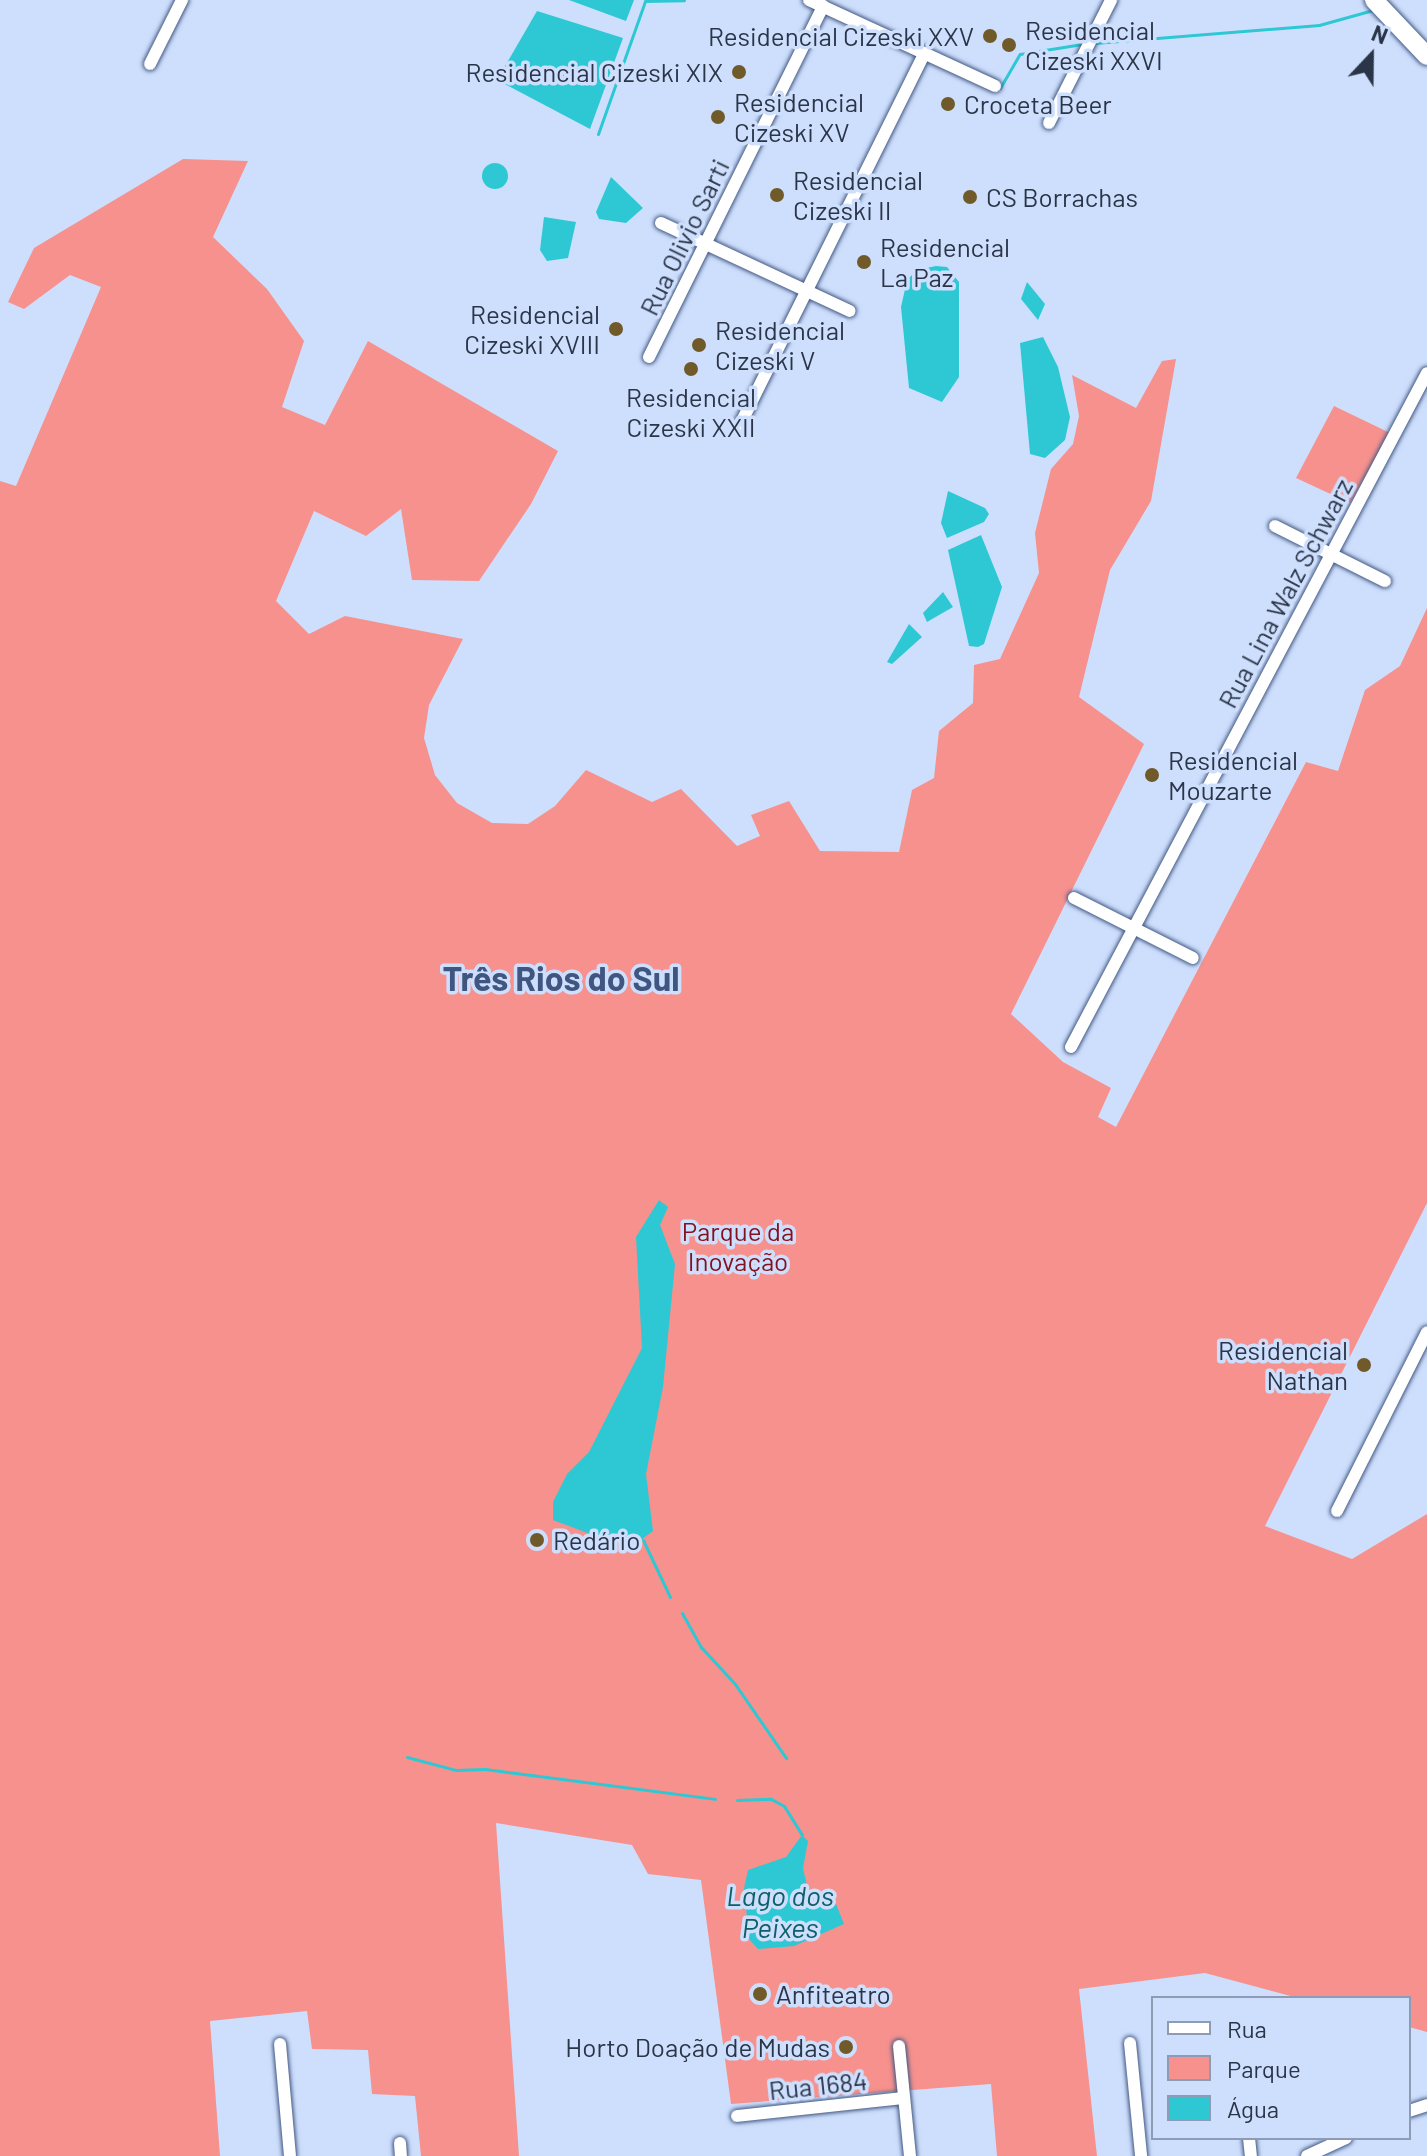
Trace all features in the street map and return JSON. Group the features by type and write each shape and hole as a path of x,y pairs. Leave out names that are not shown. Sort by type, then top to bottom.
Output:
{"street":[{"path":"150,64 182,0"},
{"path":"809,0 995,86"},
{"path":"1049,123 1111,0"},
{"path":"1374,0 1427,56"},
{"name":"Rua Olivio Sarti","path":"649,357 823,6"},
{"path":"740,425 804,290 925,53"},
{"path":"661,223 850,311"},
{"name":"Rua Lina Walz Schwarz","path":"1071,1047 1427,373"},
{"path":"1275,526 1385,581"},
{"path":"1074,898 1193,958"},
{"path":"1337,1511 1427,1332"},
{"path":"1130,2043 1141,2156"},
{"path":"280,2044 290,2156"},
{"path":"899,2046 910,2156"},
{"name":"Rua 1684","path":"737,2116 904,2098"},
{"path":"1307,2156 1342,2140"}],"green space":[{"name":"Parque da Inovação","path":"183,159 248,161 213,237 267,289 304,341 282,407 325,425 368,341 558,451 531,504 479,581 412,580 401,509 366,536 314,511 276,601 309,634 345,616 463,639 429,705 424,738 435,775 457,803 492,823 528,824 555,806 586,770 652,802 681,789 737,846 760,836 751,815 789,801 820,851 899,852 912,790 934,778 939,731 973,703 974,665 1000,659 1039,573 1035,533 1051,469 1073,444 1079,416 1072,375 1136,408 1162,361 1176,359 1151,501 1110,570 1079,697 1144,744 1011,1014 1063,1062 1111,1088 1098,1117 1116,1127 1306,762 1338,771 1365,690 1400,666 1427,608 1427,1203 1265,1526 1352,1559 1427,1514 1427,2032 1411,2028 1411,1996 1291,1996 1205,1973 1079,1989 1097,2156 997,2156 991,2084 731,2104 701,1880 648,1874 632,1845 496,1823 519,2156 421,2156 415,2096 372,2094 368,2050 312,2049 307,2011 210,2021 220,2156 0,2156 0,481 16,486 101,287 70,275 24,309 8,302 34,248"},
{"path":"1334,406 1390,433 1350,503 1296,478"}],"water":[{"path":"569,0 634,0 626,21"},
{"path":"537,11 623,38 590,129 497,80"},
{"path":"495,163 504,167 508,176 504,185 495,189 486,185 482,176 486,167"},
{"path":"611,177 643,208 626,223 599,219 596,212"},
{"path":"544,217 576,222 568,258 547,261 540,250"},
{"path":"947,267 959,282 959,377 942,402 909,388 901,307 907,280 917,270"},
{"path":"1027,282 1045,304 1038,320 1021,299"},
{"path":"1043,337 1058,367 1070,417 1065,440 1045,458 1030,454 1020,343"},
{"path":"948,491 985,508 989,514 984,522 947,538 941,523"},
{"path":"981,535 1002,587 984,644 978,647 969,646 948,550"},
{"path":"943,592 953,607 927,622 923,613"},
{"path":"909,624 922,637 892,664 887,662"},
{"path":"659,1200 668,1207 660,1225 675,1264 663,1387 646,1474 653,1531 638,1542 614,1543 553,1520 553,1502 567,1474 589,1452 642,1348 636,1237"},
{"name":"Lago dos Peixes","path":"802,1835 808,1841 803,1868 808,1890 836,1904 844,1924 794,1946 758,1949 749,1939 744,1888 748,1870 786,1857"}],"waterway":[{"path":"598,134 645,1 684,0"},
{"path":"1095,43 1319,25 1373,10"},
{"path":"1000,88 1020,54 1082,44"},
{"path":"643,1540 670,1597"},
{"path":"682,1613 701,1647 735,1684 786,1758"},
{"path":"407,1757 456,1770 485,1769 715,1799"},
{"path":"737,1800 771,1799 784,1806 802,1835"}],"place":[{"name":"Residencial Cizeski XXV","path":"990,36"},
{"name":"Residencial Cizeski XXVI","path":"1009,45"},
{"name":"Residencial Cizeski XIX","path":"739,72"},
{"name":"Croceta Beer","path":"948,104"},
{"name":"Residencial Cizeski XV","path":"718,117"},
{"name":"Residencial Cizeski II","path":"777,195"},
{"name":"CS Borrachas","path":"970,197"},
{"name":"Residencial La Paz","path":"864,262"},
{"name":"Residencial Cizeski XVIII","path":"616,329"},
{"name":"Residencial Cizeski V","path":"699,345"},
{"name":"Residencial Cizeski XXII","path":"691,369"},
{"name":"Residencial Mouzarte","path":"1152,775"},
{"name":"Residencial Nathan","path":"1364,1365"},
{"name":"Redário","path":"537,1540"},
{"name":"Anfiteatro","path":"760,1994"},
{"name":"Horto Doação de Mudas","path":"846,2047"}],"district":[{"name":"Três Rios do Sul","path":"561,978"}]}
